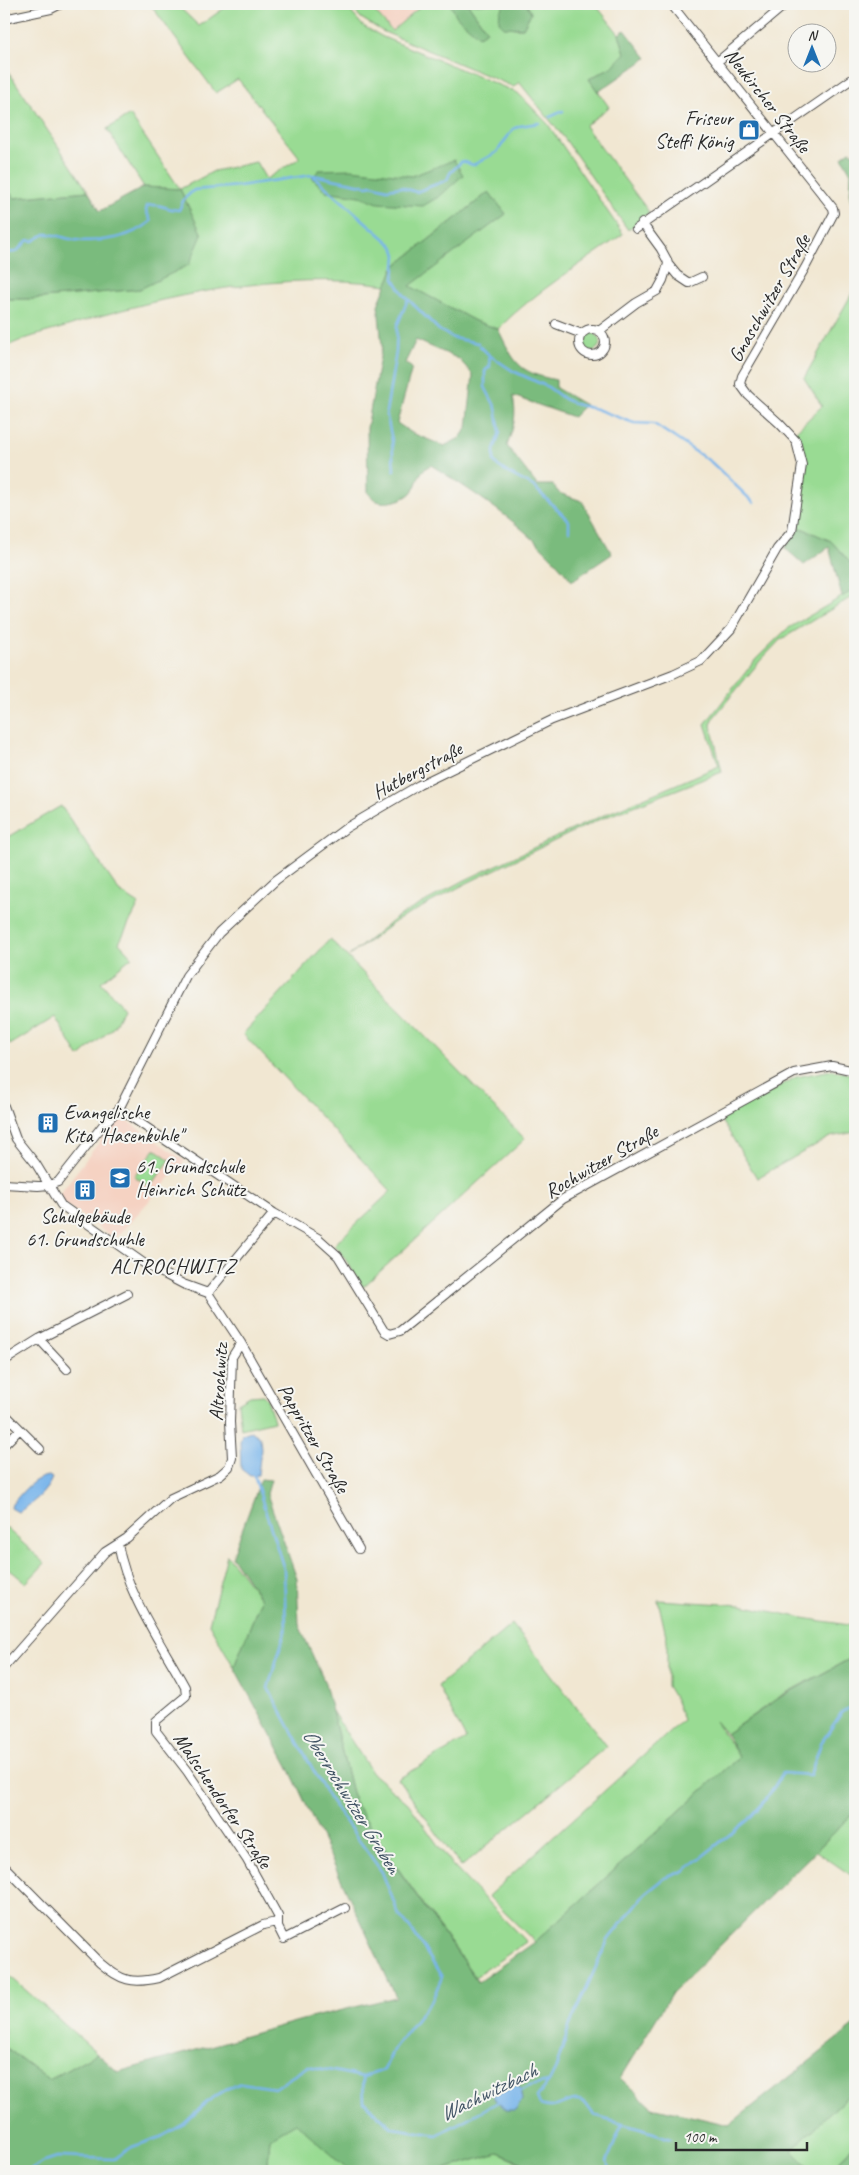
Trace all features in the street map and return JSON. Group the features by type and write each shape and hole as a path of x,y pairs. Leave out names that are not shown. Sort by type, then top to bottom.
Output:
{"street":[{"path":"4,20 51,9 62,4"},
{"name":"Neukircher Straße","path":"671,4 832,208 833,218"},
{"path":"716,62 786,4"},
{"path":"636,229 642,223 855,77"},
{"name":"Gnaschwitzer Straße","path":"790,434 741,388 740,380 833,218"},
{"path":"642,223 662,249 668,264 677,275 689,283 702,278"},
{"path":"599,331 604,337 604,345 601,351 594,355 587,354 581,349 579,341 582,334 590,330 599,331 636,303 656,291 663,280 668,264"},
{"path":"556,324 582,334"},
{"name":"Hutbergstraße","path":"49,1185 63,1177 103,1125 119,1109 186,976 219,933 276,880 346,828 419,785 552,720 673,674 701,661 731,629 777,549 792,531 802,465 799,449 790,434"},
{"name":"Rochwitzer Straße","path":"274,1213 306,1230 330,1247 345,1267 384,1331 389,1334 400,1331 563,1199 794,1073 832,1066 855,1071"},
{"path":"4,1106 16,1139 49,1185 60,1205 145,1264 208,1293 274,1213 119,1109"},
{"path":"4,1184 49,1185"},
{"name":"Altrochwitz","path":"118,1544 171,1498 220,1475 229,1467 232,1458 230,1422 232,1357 241,1343 208,1293"},
{"path":"4,1361 39,1339 127,1294"},
{"path":"39,1339 67,1369"},
{"name":"Pappritzer Straße","path":"241,1343 359,1549"},
{"path":"4,1413 40,1449"},
{"path":"4,1445 19,1430"},
{"path":"4,1667 105,1552 118,1544"},
{"name":"Malschendorfer Straße","path":"118,1544 122,1566 132,1590 185,1687 186,1696 156,1721 156,1731 187,1771 248,1860 278,1916 276,1922"},
{"path":"4,1866 100,1963 115,1975 128,1981 144,1982 160,1978 263,1925 276,1922 284,1939 346,1908"}],"shaded area":[{"path":"368,4 423,4 392,31"},
{"name":"61. Grundschule Heinrich Schütz","path":"116,1120 126,1120 185,1161 115,1239 64,1203 58,1196"}],"green space":[{"path":"150,4 176,4 199,26 230,4 344,4 363,26 383,37 518,93 547,123 623,234 527,303 498,329 475,321 409,286 506,214 489,192 394,267 387,285 347,281 307,281 265,283 224,288 103,315 11,344 4,348 4,299 32,299 140,289 202,235 180,189 214,171 256,162 266,179 300,158 238,79 216,93"},
{"path":"368,4 392,31 423,4 450,4 487,31 468,4 506,4 500,11 513,28 523,28 531,13 526,4 595,4 619,34 625,53 613,66 589,79 609,107 585,126 649,212 628,230 565,139 519,82 514,87 382,31 361,18 355,11"},
{"path":"450,4 468,4 487,31 479,36 457,17"},
{"path":"505,4 527,5 531,13 523,28 504,27 499,22 500,11"},
{"path":"625,30 647,58 598,92 589,79 613,66 625,53 619,34"},
{"path":"4,65 88,191 14,198 8,190 4,193"},
{"path":"130,115 180,189 144,187 107,129"},
{"path":"850,151 855,154 855,206 850,198 851,173 842,157"},
{"path":"454,160 463,175 440,196 423,206 378,203 360,196 325,191 312,178 319,170 351,169 412,176"},
{"path":"144,187 180,189 202,235 189,265 140,289 32,299 4,299 4,193 8,190 14,198 88,191 100,211"},
{"path":"489,192 506,214 410,286 475,321 498,329 519,364 533,373 556,380 556,388 585,405 573,417 513,396 514,421 507,446 537,485 553,485 559,493 582,501 612,554 572,581 541,546 524,531 470,490 431,465 420,474 414,489 404,498 390,502 381,502 374,499 368,493 367,428 382,346 378,305 394,267","holes":["416,340 459,359 473,375 467,428 460,438 444,446 412,433 397,423 412,368 405,363"]},
{"path":"855,288 855,568 831,541 799,527 805,469 800,447 793,434 822,406 804,378"},
{"path":"591,333 597,336 600,342 597,348 591,351 585,348 582,342 585,336"},
{"path":"799,527 831,541 855,568 855,589 842,597 829,547 804,565 785,548"},
{"path":"855,589 855,595 780,640 760,661 714,717 711,725 722,772 598,820 467,883 396,921 349,956 397,917 465,880 597,818 719,766 705,724 756,659 787,629"},
{"path":"61,806 119,891 139,904 119,943 132,957 101,982 123,1008 114,1027 79,1057 55,1017 10,1045 7,1037 4,1038 4,839"},
{"path":"330,939 525,1139 363,1287 334,1245 391,1191 243,1034"},
{"path":"832,1070 855,1075 855,1132 830,1137 757,1178 721,1119 796,1077"},
{"path":"155,1149 170,1160 150,1187 134,1176"},
{"path":"263,1395 267,1399 274,1421 241,1429 238,1403 250,1396"},
{"path":"261,1479 271,1480 267,1494 297,1579 299,1625 325,1683 354,1801 404,1878 478,1982 535,1942 739,1757 726,1734 782,1696 855,1656 855,1812 672,1993 620,2078 652,2107 729,2125 855,2025 855,2089 792,2150 813,2171 543,2171 498,2153 438,2171 350,2171 296,2123 270,2138 268,2163 285,2171 4,2171 4,2046 49,2080 97,2053 118,2072 302,2020 396,1997 288,1766 234,1667 261,1599 232,1557"},
{"path":"4,1526 45,1563 26,1583 4,1565"},
{"path":"227,1555 261,1599 234,1667 209,1624"},
{"path":"658,1600 741,1605 803,1618 855,1626 855,1656 782,1695 726,1734 715,1721 739,1757 535,1942 488,1896 683,1720 675,1699 667,1686 667,1640"},
{"path":"512,1624 607,1746 461,1867 398,1779 466,1739 438,1686"},
{"path":"332,1711 373,1774 408,1803 452,1865 526,1942 475,1977 379,1842 354,1801"},
{"path":"855,1812 855,1878 816,1851"},
{"path":"4,1971 97,2053 49,2080 4,2046"},
{"path":"855,2089 855,2143 831,2171 813,2171 792,2150"},
{"path":"296,2122 350,2171 285,2171 268,2163 270,2137"},
{"path":"855,2143 855,2171 831,2171"},
{"path":"498,2153 539,2171 438,2171"}],"water":[{"path":"251,1431 260,1437 261,1449 258,1475 250,1476 241,1469 240,1442 242,1434"},
{"path":"49,1476 52,1478 50,1483 33,1502 18,1512 11,1508 12,1504 28,1486 38,1479"},
{"path":"516,2085 520,2088 522,2100 515,2110 507,2110 495,2100 493,2095"}],"waterway":[{"path":"550,117 563,111"},
{"path":"313,175 387,189 401,187 416,192 447,180 450,173 462,161 473,165 497,152 513,129 539,123"},
{"path":"4,253 16,252 28,240 33,241 45,234 95,241 135,232 151,221 146,211 147,206 155,205 179,210 184,199 194,190 239,186 312,175 393,246 396,255 394,279 404,295 439,330 453,338 478,343"},
{"path":"394,471 392,440 386,412 396,352 397,326 408,299"},
{"path":"480,346 489,355 513,371 548,387 564,399 634,423 654,424 711,462 754,503"},
{"path":"489,355 490,366 485,371 485,387 496,408 500,432 494,450 494,461 508,473 533,486 569,521 569,531"},
{"name":"Oberrochwitzer Graben","path":"254,1475 284,1569 286,1629 268,1688 330,1800 382,1872 399,1915 414,1933 442,1977 433,1998 394,2048 384,2070 363,2077"},
{"name":"Wachwitzbach","path":"518,2092 530,2086 549,2082 556,2068 569,2027 608,1940 645,1894 665,1878 684,1871 748,1820 764,1802 783,1773 810,1775 821,1743 842,1712 855,1705"},
{"name":"Wachwitzbach","path":"29,2171 45,2161 57,2157 114,2159 132,2147 161,2137 184,2124 207,2102 226,2089 241,2083 275,2088 308,2066 363,2077 364,2102 393,2128 437,2135 500,2101"},
{"path":"548,2083 537,2097 540,2105 551,2107 573,2100 582,2101 598,2117 670,2139"},
{"path":"610,2171 607,2161 623,2123"}],"place":[{"name":"Friseur Steffi König","path":"749,130"},
{"name":"Evangelische Kita \"Hasenkuhle\"","path":"48,1123"},
{"name":"61. Grundschule Heinrich Schütz","path":"120,1178"},
{"name":"Schulgebäude 61. Grundschuhle","path":"85,1190"}],"district":[{"name":"ALTROCHWITZ","path":"173,1266"}]}
